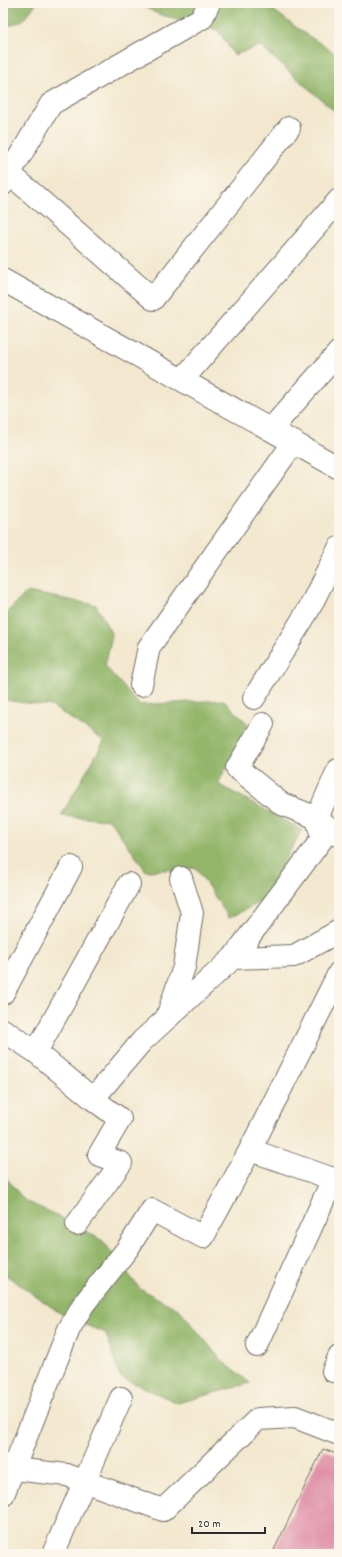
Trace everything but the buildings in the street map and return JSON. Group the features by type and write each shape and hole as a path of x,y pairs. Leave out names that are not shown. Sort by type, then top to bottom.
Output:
{"street":[{"path":"209,3 202,18 51,104 6,179 153,299 289,128"},
{"path":"182,380 339,200"},
{"path":"3,280 339,468"},
{"path":"271,429 339,352"},
{"path":"141,685 149,646 294,442"},
{"path":"254,698 309,609 339,548"},
{"path":"263,724 236,768 282,804 318,818 339,836"},
{"path":"93,1099 142,1041 234,958 322,839 318,818 338,770 339,771"},
{"path":"3,993 71,867"},
{"path":"166,1018 184,967 192,913 181,878"},
{"path":"36,1052 129,884"},
{"path":"234,958 294,956 339,931"},
{"path":"3,1495 9,1466 69,1329 83,1305 128,1248 152,1210 203,1237 337,983"},
{"path":"3,1030 36,1052 93,1099 120,1119 99,1155 121,1163 77,1224"},
{"path":"250,1150 336,1180 257,1346"},
{"path":"53,1554 121,1398"},
{"path":"9,1466 67,1475 85,1483 163,1510 258,1419 295,1417 339,1434"}],"green space":[{"path":"3,3 37,3 22,21 3,28"},
{"path":"137,3 264,3 297,28 339,56 339,115 260,46 234,55 218,30 158,14"},
{"path":"27,592 96,605 112,635 105,666 140,705 224,700 248,724 218,784 302,830 262,901 229,918 196,868 146,871 110,820 61,816 104,741 52,706 3,700 3,616"},
{"path":"3,1174 24,1200 58,1216 103,1241 140,1289 180,1310 221,1360 250,1383 178,1403 120,1377 106,1333 67,1318 3,1273"}]}
